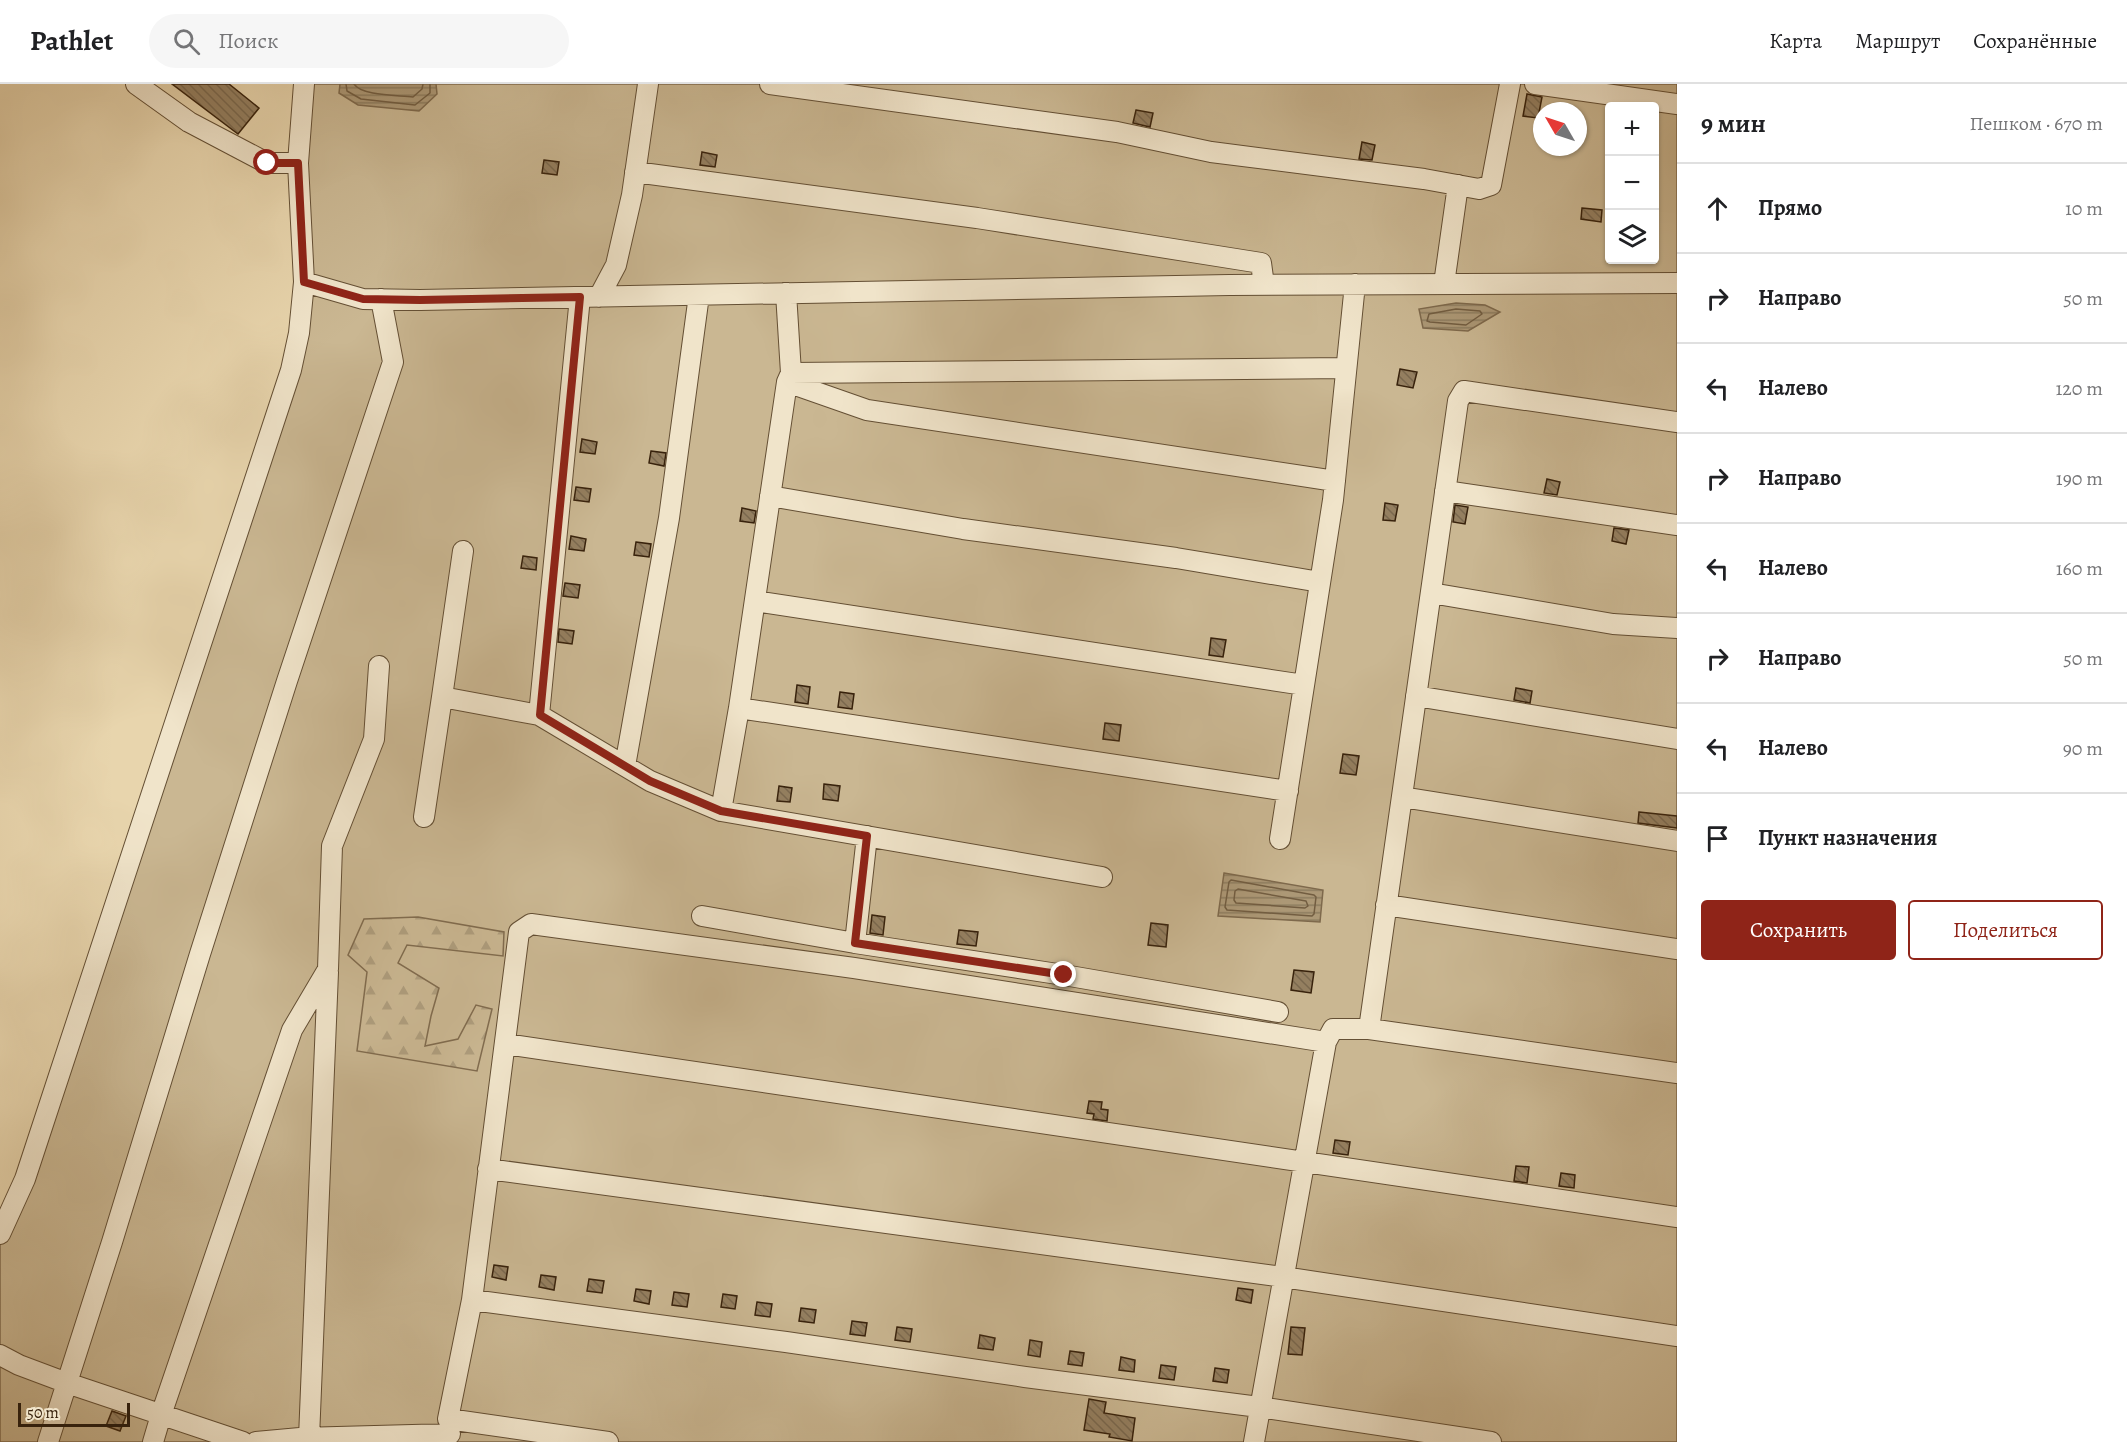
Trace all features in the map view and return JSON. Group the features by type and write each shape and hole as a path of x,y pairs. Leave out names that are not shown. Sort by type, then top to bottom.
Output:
{"street":[{"path":"136,84 189,122 267,163 298,163"},
{"path":"0,1234 25,1179 291,370 299,333 304,282 298,163 304,84"},
{"path":"540,715 590,297 616,265 635,172 648,84"},
{"path":"770,84 1117,132 1211,152 1424,179 1479,189 1491,185 1510,84"},
{"path":"1535,84 1677,104"},
{"path":"635,172 977,218 1261,263 1264,285"},
{"path":"1444,284 1458,185"},
{"path":"304,282 363,299 1264,285 1677,283"},
{"path":"1281,839 1335,481 1355,284"},
{"path":"721,811 739,708 789,378 786,293"},
{"path":"625,766 669,518 699,295"},
{"path":"48,1442 283,692 393,362 381,299"},
{"path":"789,378 1346,368"},
{"path":"789,378 867,410 1335,481"},
{"path":"1369,1029 1458,401 1464,391 1677,422"},
{"path":"1445,491 1677,525"},
{"path":"770,496 963,529 1176,558 1320,582"},
{"path":"424,817 463,551"},
{"path":"1431,593 1613,624 1677,628"},
{"path":"755,601 1304,685"},
{"path":"309,1438 332,846 374,739 379,666"},
{"path":"1416,696 1677,739"},
{"path":"442,697 540,715 650,781 721,811 1102,877"},
{"path":"739,708 1288,791"},
{"path":"1402,797 1677,841"},
{"path":"855,943 867,836"},
{"path":"1386,905 1677,949"},
{"path":"702,916 1278,1012"},
{"path":"449,1432 472,1300 519,932 531,924 854,968 1326,1042"},
{"path":"153,1442 292,1030 328,969"},
{"path":"1254,1442 1326,1042 1333,1029 1369,1029 1677,1073"},
{"path":"506,1044 1677,1217"},
{"path":"488,1169 1283,1276 1677,1335"},
{"path":"472,1300 1259,1407 1491,1442"},
{"path":"0,1355 19,1365 67,1383 243,1442"},
{"path":"256,1442 449,1432 608,1442"}],"green space":[{"path":"304,84 1677,84 1677,1442 0,1442 0,1234 291,370"},
{"path":"418,917 504,932 503,956 407,945 398,963 439,988 425,1046 458,1039 476,1005 492,1009 477,1071 357,1051 367,972 348,955 364,919"}],"water":[{"path":"340,84 436,84 437,94 419,111 358,105 339,93"},
{"path":"1456,303 1485,305 1500,312 1468,331 1423,328 1419,309"},
{"path":"1224,873 1323,890 1320,922 1218,916"}],"building":[{"path":"172,84 229,84 259,108 238,134"},
{"path":"1527,94 1542,97 1541,102 1533,102 1533,117 1523,116"},
{"path":"1136,110 1153,113 1150,127 1133,123"},
{"path":"1362,142 1375,145 1372,160 1359,159"},
{"path":"702,152 717,155 715,167 700,165"},
{"path":"544,160 559,162 557,175 542,173"},
{"path":"1582,208 1602,210 1601,222 1581,219"},
{"path":"1400,369 1417,372 1413,388 1397,385"},
{"path":"582,439 597,442 595,454 580,452"},
{"path":"651,451 666,453 664,466 649,463"},
{"path":"1547,479 1560,482 1557,495 1544,493"},
{"path":"576,487 591,489 589,502 574,500"},
{"path":"1385,503 1398,505 1395,521 1383,520"},
{"path":"1455,505 1468,507 1465,524 1453,522"},
{"path":"742,508 756,511 754,523 740,521"},
{"path":"1614,528 1629,530 1626,544 1612,541"},
{"path":"571,536 586,539 584,551 569,549"},
{"path":"636,542 651,544 649,557 634,555"},
{"path":"523,556 537,558 536,570 521,568"},
{"path":"565,583 580,585 578,598 563,596"},
{"path":"559,629 574,631 572,644 558,642"},
{"path":"1211,638 1226,640 1223,657 1209,655"},
{"path":"797,685 810,687 808,704 795,702"},
{"path":"1516,688 1532,691 1530,703 1514,700"},
{"path":"840,692 854,694 852,709 838,707"},
{"path":"1105,723 1121,725 1119,741 1103,739"},
{"path":"1343,754 1359,756 1356,775 1340,773"},
{"path":"824,784 840,786 838,801 823,799"},
{"path":"779,786 792,788 790,802 777,801"},
{"path":"1639,812 1677,816 1677,828 1638,823"},
{"path":"872,915 885,917 883,935 870,933"},
{"path":"1151,923 1168,925 1166,947 1148,945"},
{"path":"959,930 978,932 976,946 957,944"},
{"path":"1294,970 1314,972 1311,993 1291,990"},
{"path":"1089,1101 1102,1102 1101,1109 1108,1110 1107,1121 1093,1119 1094,1114 1087,1113"},
{"path":"1335,1140 1350,1142 1348,1155 1333,1153"},
{"path":"1516,1166 1529,1167 1527,1183 1514,1181"},
{"path":"1561,1173 1575,1175 1574,1188 1559,1186"},
{"path":"494,1265 508,1267 506,1280 492,1277"},
{"path":"541,1275 556,1277 554,1290 539,1287"},
{"path":"589,1279 604,1281 602,1293 587,1291"},
{"path":"1238,1288 1253,1290 1251,1303 1236,1300"},
{"path":"636,1289 651,1291 649,1304 634,1301"},
{"path":"674,1292 689,1294 687,1307 672,1305"},
{"path":"723,1294 737,1296 735,1309 721,1307"},
{"path":"757,1302 772,1304 770,1317 755,1315"},
{"path":"801,1308 816,1310 814,1323 799,1321"},
{"path":"852,1321 867,1323 865,1336 850,1334"},
{"path":"897,1327 912,1329 910,1342 895,1340"},
{"path":"1291,1327 1305,1328 1302,1355 1288,1354"},
{"path":"980,1335 995,1338 993,1350 978,1348"},
{"path":"1030,1340 1042,1342 1040,1357 1028,1355"},
{"path":"1070,1351 1084,1353 1082,1366 1068,1364"},
{"path":"1121,1357 1135,1360 1134,1372 1119,1370"},
{"path":"1161,1365 1176,1367 1174,1380 1159,1378"},
{"path":"1215,1368 1229,1370 1227,1383 1213,1381"},
{"path":"1089,1399 1106,1402 1104,1413 1135,1418 1132,1441 1109,1437 1110,1434 1084,1430"},
{"path":"112,1411 126,1416 120,1431 106,1426"}],"route":[{"path":"267,163 298,163 304,282 363,299 580,297 540,715 650,781 721,811 867,836 855,943 1064,975"}]}
